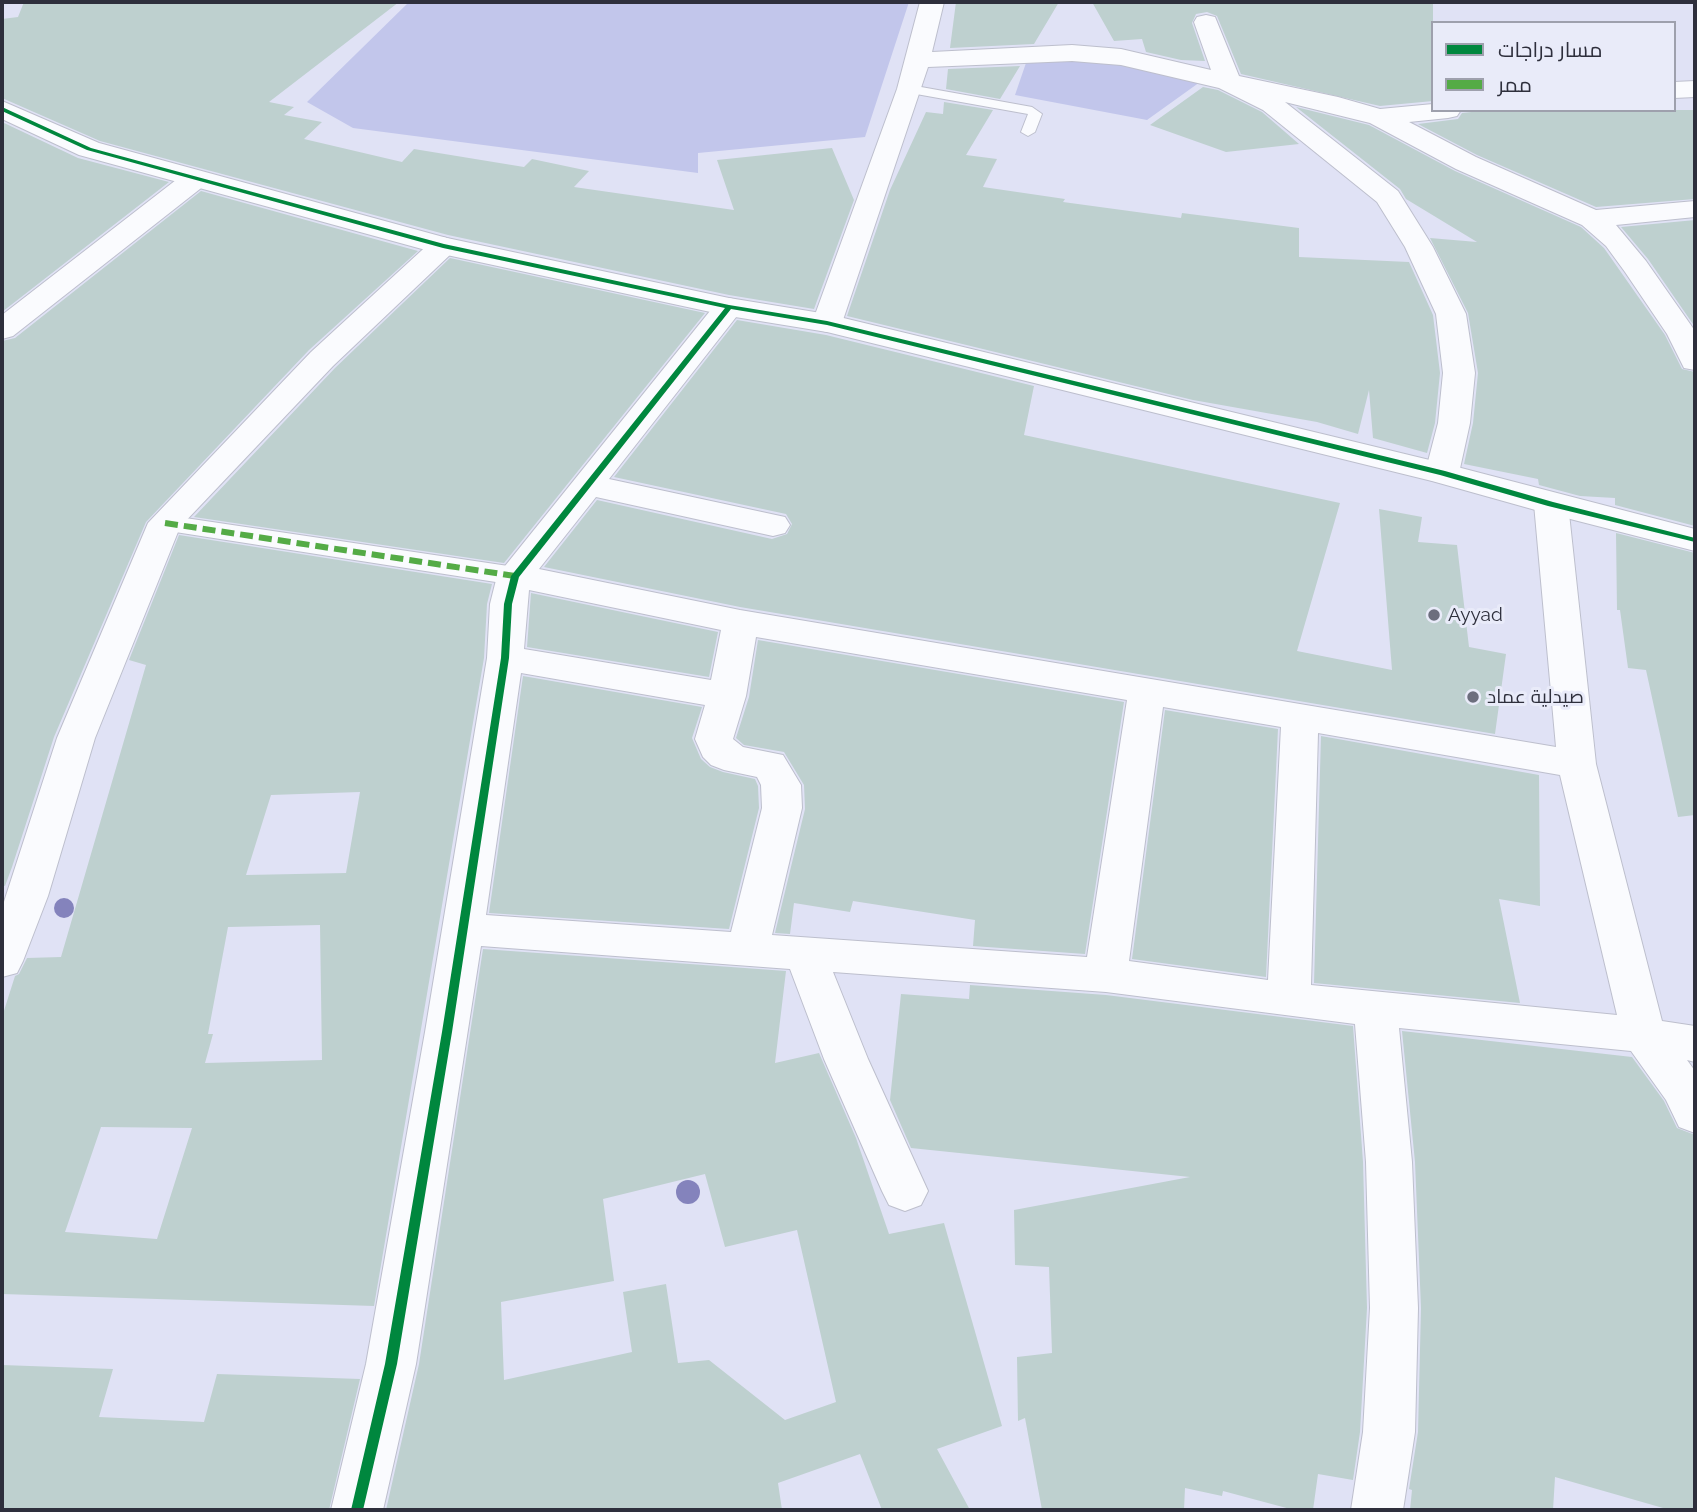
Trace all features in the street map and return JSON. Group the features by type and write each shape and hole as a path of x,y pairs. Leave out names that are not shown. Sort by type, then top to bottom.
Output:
{"street":[{"path":"827,323 910,89 932,2"},
{"path":"1206,22 1228,82 1272,104 1388,197 1419,247 1451,314 1459,373 1454,423 1442,473"},
{"path":"918,60 1072,53 1121,57 1338,105 1379,117 1466,163 1592,219 1616,240 1636,267 1682,334 1695,361"},
{"path":"1676,90 1695,89"},
{"path":"2,110 89,149 443,246 729,307 827,323 1442,473 1695,540"},
{"path":"1379,117 1431,112"},
{"path":"2,330 195,179"},
{"path":"1592,219 1695,209"},
{"path":"2,961 27,896 76,738 165,523 321,359 443,246"},
{"path":"357,1510 391,1364 505,658 508,604 515,576 729,307"},
{"path":"587,485 773,525"},
{"path":"1551,504 1577,764 1644,1035 1683,1088 1695,1114"},
{"path":"165,523 515,576 740,622 1577,764"},
{"path":"740,622 727,695 714,739 725,755 738,761 769,765 776,773 780,785 782,808 747,950"},
{"path":"505,658 727,695"},
{"path":"1106,975 1147,690"},
{"path":"1289,1000 1300,716"},
{"path":"462,929 1106,975 1289,1000 1644,1035 1695,1044"},
{"path":"805,954 846,1059 905,1191"},
{"path":"1375,1009 1389,1162 1394,1308 1389,1432 1377,1510"}],"lane":[{"path":"910,89 1032,111 1035,114 1028,132"}],"shaded area":[{"path":"409,2 909,2 865,137 698,153 698,173 353,128 307,102"},
{"path":"1099,59 1200,82 1147,120 1015,95 1027,60"}],"building":[{"path":"24,2 399,2 269,102 294,107 284,115 322,122 304,139 402,162 414,149 524,167 532,159 589,171 574,187 734,210 717,160 832,148 854,200 814,309 729,295 448,235 100,141 2,98 2,19 18,17"},
{"path":"956,2 1059,2 1034,44 950,48"},
{"path":"1092,2 1433,2 1431,101 1380,106 1241,74 1217,16 1207,12 1196,14 1192,23 1205,61 1181,60 1146,52 1142,39 1114,41"},
{"path":"1020,66 1000,99 946,89 948,69"},
{"path":"1203,87 1218,90 1262,112 1299,144 1226,152 1150,125"},
{"path":"944,102 993,110 966,155 997,159 983,187 1065,199 1063,202 1181,218 1182,213 1299,228 1299,257 1409,262 1433,315 1440,373 1435,423 1427,453 1373,438 1369,390 1358,434 1317,422 1193,400 847,316 890,190 926,112 943,114"},
{"path":"1296,107 1369,125 1455,171 1581,227 1604,248 1665,335 1682,369 1695,372 1695,526 1615,505 1615,498 1580,496 1539,485 1538,479 1464,464 1473,423 1478,373 1468,313 1430,238 1477,242 1406,199 1400,189"},
{"path":"1695,110 1695,199 1596,207 1477,155 1418,124 1458,119 1462,113"},
{"path":"2,122 78,158 169,182 2,312"},
{"path":"201,191 418,251 309,350 146,522 54,737 5,886 2,885 2,341 15,338"},
{"path":"1695,220 1695,327 1648,259 1621,227"},
{"path":"450,258 705,313 504,563 194,517 335,368"},
{"path":"737,320 826,335 1034,386 1024,435 1340,503 1297,651 1392,670 1379,509 1422,517 1418,542 1457,545 1469,647 1506,654 1495,734 740,607 544,567 597,500 772,539 787,534 792,524 786,514 614,477"},
{"path":"1616,533 1695,553 1695,815 1678,817 1646,670 1628,668 1620,610 1617,610"},
{"path":"179,535 492,584 487,604 484,658 374,1306 2,1294 2,1017 15,976 19,974 27,958 61,957 146,665 129,660","holes":["360,792 346,873 246,875 271,795","320,925 322,1060 205,1063 213,1034 208,1034 228,927","101,1127 192,1128 157,1239 65,1232"]},
{"path":"531,593 718,632 709,677 527,647"},
{"path":"758,640 1124,702 1085,954 973,946 975,920 853,901 850,912 794,903 790,934 775,933 805,809 804,785 784,752 744,745 736,738 749,697"},
{"path":"523,676 702,707 692,738 701,759 710,767 723,772 755,779 758,786 759,808 729,929 489,913"},
{"path":"1165,710 1278,729 1266,977 1132,959"},
{"path":"1321,736 1539,775 1540,906 1499,899 1520,1003 1314,983"},
{"path":"483,949 786,971 775,1063 819,1053 856,1138 889,1234 944,1223 1002,1426 937,1449 970,1510 882,1510 860,1454 778,1483 782,1510 386,1510 419,1364","holes":["705,1174 725,1247 797,1230 836,1402 785,1420 709,1360 678,1363 666,1284 623,1292 632,1352 504,1380 501,1302 614,1281 603,1199"]},
{"path":"970,985 1106,995 1353,1026 1363,1162 1367,1308 1360,1432 1353,1480 1318,1474 1313,1510 1294,1510 1223,1491 1222,1496 1185,1488 1184,1510 1042,1510 1025,1418 1018,1421 1017,1357 1052,1353 1049,1267 1015,1265 1014,1210 1190,1177 911,1148 890,1100 901,994 969,999"},
{"path":"1402,1031 1632,1057 1664,1101 1677,1128 1695,1135 1695,1510 1670,1510 1555,1477 1553,1510 1410,1510 1412,1490 1409,1489 1418,1432 1421,1308 1415,1162"},
{"path":"2,1365 113,1369 99,1417 204,1422 217,1374 360,1379 329,1510 2,1510"}],"marked path":[{"path":"165,523 515,576"}],"cycle path":[{"path":"2,109 89,149 443,246 729,307 827,323 1442,473 1695,540"},
{"path":"357,1510 391,1364 447,1032 505,658 508,604 515,576 729,307"}],"place":[{"name":"Ayyad","path":"1434,615"},
{"name":"صيدلية عماد","path":"1473,697"}]}
